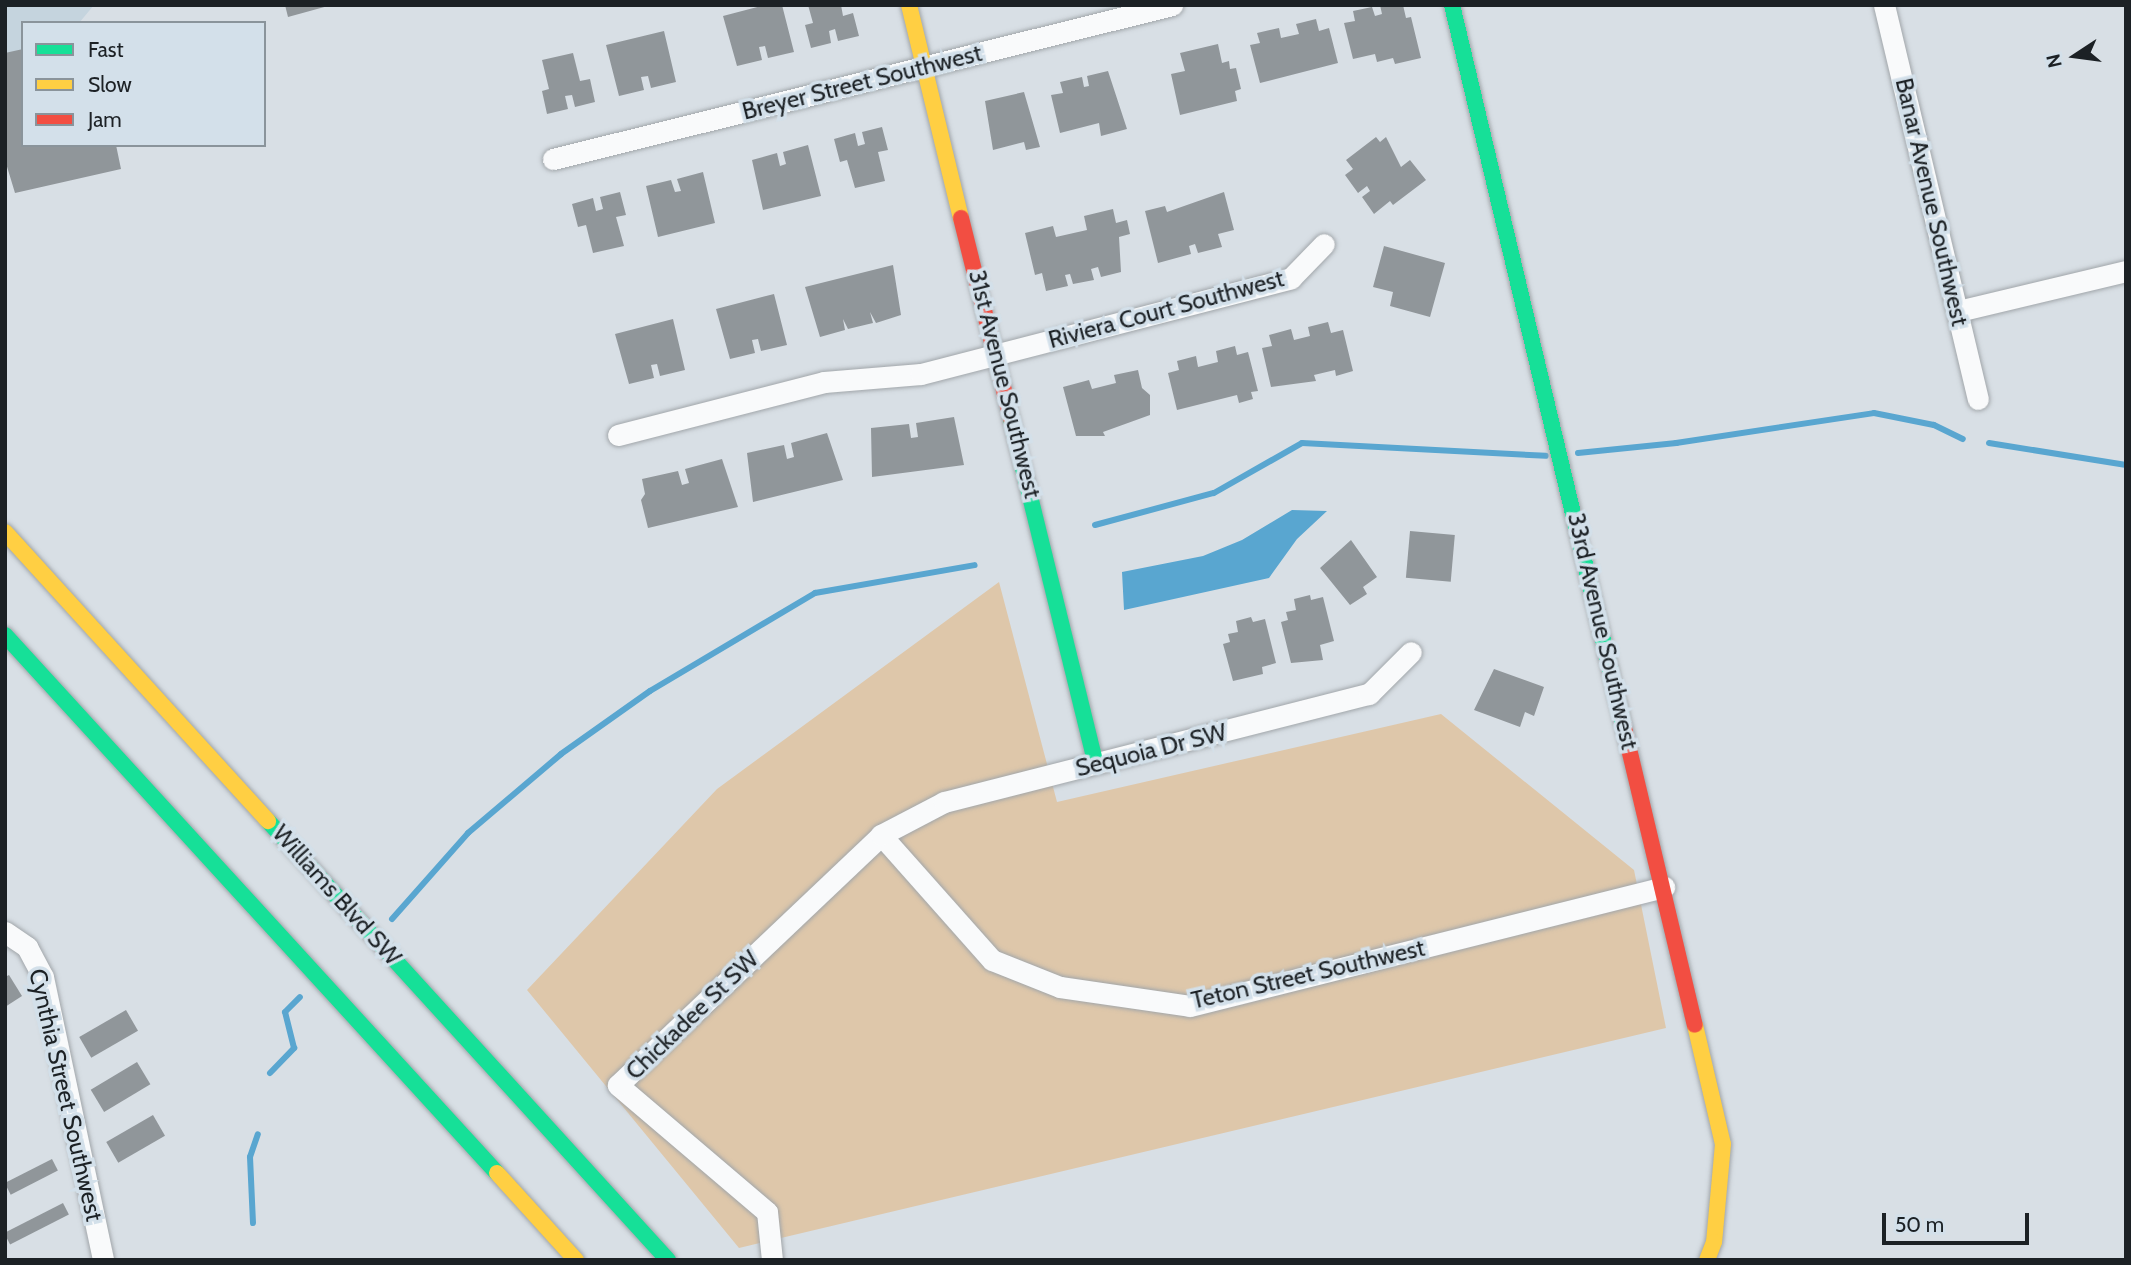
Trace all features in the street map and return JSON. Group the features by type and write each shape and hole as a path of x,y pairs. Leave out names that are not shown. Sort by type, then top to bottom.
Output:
{"street":[{"name":"31st Avenue Southwest","path":"909,5 998,354 1096,764"},
{"name":"Breyer Street Southwest","path":"553,159 1172,5"},
{"name":"33rd Avenue Southwest","path":"1452,5 1723,1144 1714,1242 1707,1260"},
{"name":"Banar Avenue Southwest","path":"1884,5 1978,400"},
{"name":"Riviera Court Southwest","path":"618,435 824,382 921,374 1291,278 1324,244"},
{"path":"1958,312 2126,271"},
{"name":"Williams Blvd SW","path":"5,532 668,1260"},
{"path":"5,635 576,1260"},
{"name":"Sequoia Dr SW","path":"881,835 944,802 1368,694 1411,652"},
{"name":"Teton Street Southwest","path":"881,835 992,961 1060,987 1190,1006 1664,887"},
{"name":"Chickadee St SW","path":"772,1260 767,1212 618,1085 881,835"},
{"name":"Cynthia Street Southwest","path":"11,934 36,959 43,977 103,1260"}],"shaded area":[{"path":"5,5 94,5 81,21 21,21 21,87 5,105"},
{"path":"999,582 1057,802 1441,714 1634,870 1666,1028 739,1248 527,990 717,789"}],"water":[{"path":"1292,510 1327,511 1297,539 1269,578 1124,610 1122,572 1203,556 1242,540"}],"building":[{"path":"285,5 328,5 328,6 288,17"},
{"path":"765,5 782,5 794,52 768,58 765,46 759,47 762,60 737,66 723,16"},
{"path":"808,5 841,5 843,16 853,13 859,36 838,41 835,29 829,31 831,43 811,48 805,25 813,23"},
{"path":"1380,5 1403,5 1406,18 1411,17 1421,58 1395,64 1393,58 1377,62 1375,54 1353,59 1344,23 1355,21 1353,11 1372,7 1375,16 1382,14"},
{"path":"1316,19 1319,31 1329,28 1338,63 1260,83 1250,45 1260,43 1257,33 1279,28 1281,38 1299,34 1296,24"},
{"path":"664,31 676,82 651,88 648,76 641,77 644,90 619,96 606,45"},
{"path":"1218,44 1222,63 1229,61 1230,69 1236,68 1241,89 1235,91 1237,101 1180,115 1171,74 1185,71 1180,53"},
{"path":"21,49 21,147 116,147 121,169 15,193 5,160 5,53"},
{"path":"573,53 580,81 590,79 595,102 575,107 572,95 565,96 568,109 547,114 542,91 549,89 542,60"},
{"path":"1108,71 1127,129 1101,136 1099,123 1060,133 1051,95 1063,93 1060,82 1082,77 1084,87 1089,86 1087,76"},
{"path":"1024,92 1040,147 1026,150 1024,142 993,150 985,101"},
{"path":"882,127 888,150 878,152 885,181 855,188 847,160 840,162 834,139 855,133 858,146 865,144 862,132"},
{"path":"1376,137 1380,142 1386,137 1401,167 1410,160 1426,180 1393,205 1390,201 1374,214 1362,197 1370,191 1367,186 1358,193 1345,175 1353,169 1346,160"},
{"path":"808,145 821,196 763,210 752,160 777,153 780,166 786,164 783,152"},
{"path":"703,172 715,223 658,237 646,186 671,180 675,192 681,191 677,179"},
{"path":"620,192 626,215 616,217 624,246 593,253 586,225 578,227 572,204 593,198 596,211 603,209 600,197"},
{"path":"1224,192 1234,230 1218,234 1222,247 1198,253 1195,244 1189,246 1191,254 1158,263 1145,211 1165,206 1167,212"},
{"path":"1113,209 1116,223 1127,220 1130,234 1119,237 1121,272 1101,277 1098,267 1091,269 1094,280 1073,284 1070,274 1065,275 1068,286 1046,291 1042,273 1035,275 1025,233 1053,226 1056,237 1087,230 1084,216"},
{"path":"1384,246 1445,263 1430,317 1390,306 1393,292 1373,287"},
{"path":"893,265 901,315 876,323 870,312 873,323 848,329 843,319 845,330 820,337 805,287"},
{"path":"774,294 787,345 761,351 758,339 752,340 755,353 730,359 716,309"},
{"path":"673,319 685,370 660,376 657,364 651,365 654,378 629,384 615,334"},
{"path":"1328,322 1331,333 1343,330 1353,371 1336,376 1335,370 1314,375 1316,381 1271,387 1262,348 1272,346 1269,335 1291,329 1294,340 1310,336 1308,327"},
{"path":"1235,346 1237,355 1248,352 1258,391 1251,392 1253,399 1239,403 1237,395 1177,410 1168,373 1179,370 1177,361 1196,356 1198,367 1218,362 1216,351"},
{"path":"1138,370 1142,388 1150,395 1150,415 1103,432 1105,436 1076,436 1063,387 1089,380 1092,389 1116,383 1114,375"},
{"path":"954,417 964,465 872,477 871,428 909,424 911,438 918,437 916,423"},
{"path":"827,433 843,480 753,502 747,453 784,445 787,459 794,457 791,443"},
{"path":"722,459 738,507 648,528 641,500 645,494 642,479 678,471 682,485 689,483 685,469"},
{"path":"1410,531 1455,535 1451,582 1406,578"},
{"path":"1351,540 1377,577 1363,587 1367,594 1350,605 1320,568"},
{"path":"1310,595 1311,600 1323,597 1334,641 1320,645 1323,660 1291,663 1281,622 1288,620 1286,612 1296,610 1294,599"},
{"path":"1251,617 1253,622 1265,619 1276,663 1262,667 1263,674 1233,681 1223,644 1230,642 1228,634 1238,632 1236,621"},
{"path":"1494,669 1544,687 1534,716 1525,712 1520,727 1474,710"},
{"path":"9,975 22,996 5,1007 5,977"},
{"path":"126,1010 138,1031 91,1058 79,1037"},
{"path":"137,1062 150,1084 104,1112 91,1090"},
{"path":"153,1115 165,1136 118,1163 106,1142"},
{"path":"52,1159 58,1171 11,1195 5,1183"},
{"path":"63,1203 69,1215 10,1245 5,1233"}],"waterway":[{"path":"1578,453 1676,443 1874,413 1934,425 1963,439"},
{"path":"1095,525 1214,493 1302,443 1546,456"},
{"path":"1989,443 2126,465"},
{"path":"392,919 468,833 561,754 650,691 815,593 975,565"},
{"path":"270,1073 294,1048 285,1012 300,997"},
{"path":"253,1223 250,1157 258,1134"}],"traffic: fast":[{"path":"1452,5 1624,728"},
{"path":"1011,419 1096,764"},
{"path":"5,635 497,1173"},
{"path":"268,821 668,1260"}],"traffic: slow":[{"path":"909,5 961,218"},
{"path":"5,532 268,821"},
{"path":"1695,1025 1723,1144 1714,1242 1707,1260"},
{"path":"497,1173 576,1260"}],"traffic: jam":[{"path":"961,218 1011,419"},
{"path":"1624,728 1695,1025"}]}
